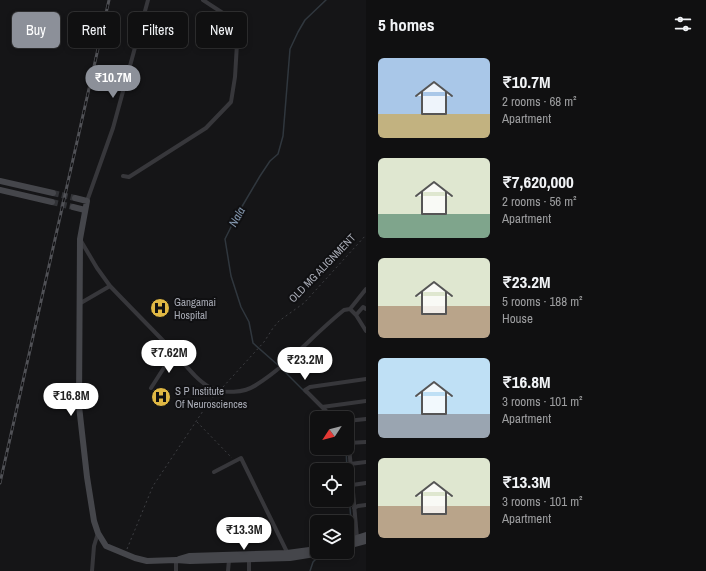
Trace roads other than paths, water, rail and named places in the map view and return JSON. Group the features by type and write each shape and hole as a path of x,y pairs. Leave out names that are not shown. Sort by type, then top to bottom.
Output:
{"street":[{"path":"148,0 113,128 87,201 80,239 79,406 86,477 98,533 106,546 146,561 249,560 310,552"},
{"path":"123,176 129,177 206,128 231,102 235,77 238,27 232,19 203,0"},
{"path":"0,181 53,193"},
{"path":"0,190 52,202"},
{"path":"75,198 87,201"},
{"path":"73,207 85,210"},
{"path":"80,239 97,268 110,286 204,383 219,390 239,391 249,389 256,385 283,364 330,321 344,310 350,309 366,289"},
{"path":"79,304 110,286"},
{"path":"356,315 363,307 366,309"},
{"path":"350,309 366,329"},
{"path":"151,388 174,352"},
{"path":"326,411 305,390 310,387 366,379"},
{"path":"322,407 366,401"},
{"path":"354,420 366,419"},
{"path":"354,442 366,442"},
{"path":"214,472 241,458 289,555"},
{"path":"354,464 366,462"},
{"path":"354,485 366,483"},
{"path":"357,538 354,508 366,505"},
{"path":"92,571 94,546 98,533"},
{"path":"354,539 366,535"},
{"path":"354,544 366,541"},
{"path":"176,560 189,556 289,555"},
{"path":"176,560 176,571"},
{"path":"228,571 229,560"},
{"path":"249,560 249,571"}],"waterway":[{"name":"Nala","path":"306,393 253,343 249,322 241,307 231,276 225,239 260,176 270,161 278,154 283,136 290,49 305,20 326,0"},
{"name":"Nala","path":"346,455 347,463"},
{"name":"Nala","path":"350,507 351,515"},
{"name":"Nala","path":"310,571 313,562 316,559"}],"tunnel":[{"path":"53,193 75,198"},
{"path":"52,202 73,207"}],"railway":[{"path":"0,483 109,0"}],"place":[{"name":"Gangamai Hospital","path":"160,308"},
{"name":"S P Institute Of Neurosciences","path":"161,397"}]}
